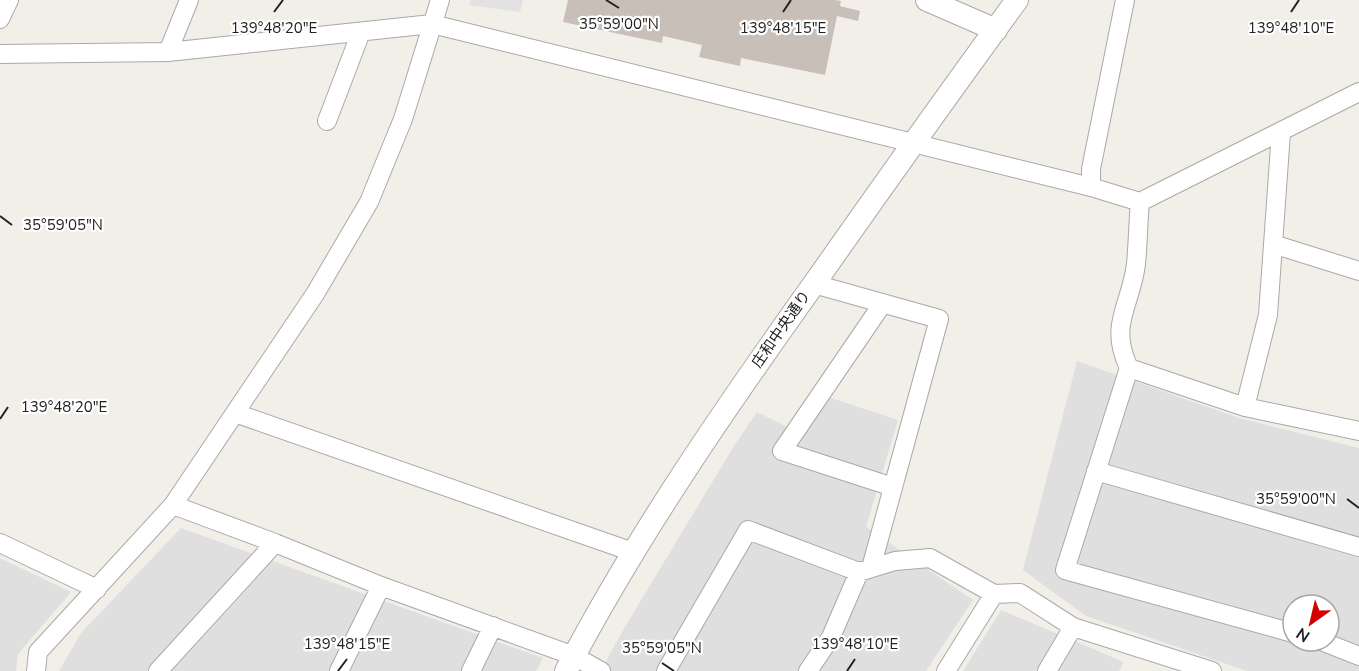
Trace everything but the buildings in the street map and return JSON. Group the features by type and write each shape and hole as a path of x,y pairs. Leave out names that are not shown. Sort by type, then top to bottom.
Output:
{"street":[{"path":"0,19 9,0"},
{"path":"168,52 189,0"},
{"path":"36,671 38,652 173,505 315,294 369,202 403,118 440,0"},
{"path":"927,0 996,30"},
{"name":"庄和中央通り","path":"570,664 633,552 693,457 764,352 1017,0"},
{"path":"1091,187 1091,169 1125,0"},
{"path":"0,54 168,52 432,24 1091,187 1140,202 1359,92"},
{"path":"327,121 362,32"},
{"path":"1245,407 1268,315 1281,132"},
{"path":"1140,202 1136,266 1119,338 1121,352 1129,368 1065,570 1281,630"},
{"path":"1273,244 1359,271"},
{"path":"808,671 831,638 865,570 893,487 939,319 814,284"},
{"path":"883,303 782,451 893,487"},
{"path":"1129,368 1245,407 1359,431"},
{"path":"235,413 633,552"},
{"path":"1096,471 1359,547"},
{"path":"173,505 381,586 494,626 570,664 601,671"},
{"path":"666,671 748,530 865,570 895,561 930,558 994,594 1020,593 1073,627 1212,671"},
{"path":"0,543 97,590"},
{"path":"158,671 275,543"},
{"path":"339,671 381,586"},
{"path":"946,671 994,594"},
{"path":"471,671 494,626"},
{"path":"1047,671 1073,627"},
{"path":"1341,649 1359,656"}],"shaded area":[{"path":"471,0 523,0 520,12 469,5"},
{"path":"1077,361 1239,418 1359,448 1359,671 1247,671 1086,616 1023,570"},
{"path":"828,397 898,420 866,527 973,600 926,671 601,671 623,630 757,412 803,435"},
{"path":"181,528 543,658 536,671 59,671 81,633"},
{"path":"0,558 71,592 18,654 16,671 0,671"},
{"path":"1001,610 1124,662 1119,671 963,671"}]}
